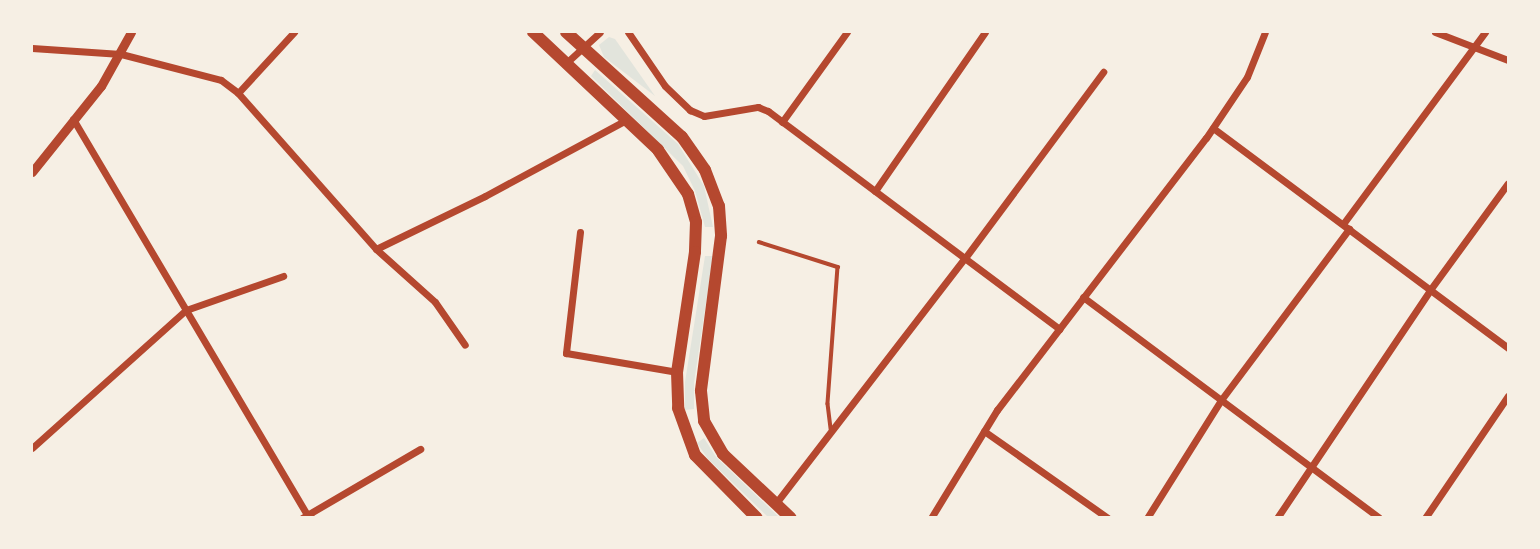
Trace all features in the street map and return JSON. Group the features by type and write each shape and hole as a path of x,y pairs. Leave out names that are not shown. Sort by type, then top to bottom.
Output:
{"highway":[{"path":"533,32 659,150 676,172 694,213 695,240 677,372 678,408 683,429 695,455 711,475 757,517"},
{"path":"566,32 682,136 705,170 719,206 720,242 701,391 704,421 723,454 791,517"},
{"path":"695,240 720,242"},
{"path":"683,429 704,421"}],"street":[{"path":"32,172 101,86 131,32"},
{"path":"238,93 294,32"},
{"path":"565,64 600,32"},
{"path":"628,32 665,86 690,110 704,116 758,107 782,122 1059,329"},
{"path":"782,122 847,32"},
{"path":"875,191 985,32"},
{"path":"931,517 984,431 1213,128 1247,77 1265,32"},
{"path":"1435,32 1508,60"},
{"path":"1147,517 1221,400 1485,32"},
{"path":"32,48 121,54 220,80 238,93 376,249 435,302 465,345"},
{"path":"776,503 965,258 1102,72"},
{"path":"73,119 307,516 420,449"},
{"path":"376,249 485,196 625,120"},
{"path":"1213,128 1508,348"},
{"path":"1277,517 1430,290 1508,183"},
{"path":"580,232 566,353 677,372"},
{"path":"32,448 186,310 283,276"},
{"path":"1083,297 1379,517"},
{"path":"1425,517 1508,396"},
{"path":"984,431 1108,517"}],"lane":[{"path":"759,243 838,267 827,416 831,431"}],"shaded area":[{"path":"609,37 615,39 655,96 604,57 599,45"},
{"path":"595,70 678,144 704,186 713,227 705,227 695,191 683,166 591,76"},
{"path":"705,256 713,256 694,383 694,409 685,410 685,382"},
{"path":"704,438 716,457 779,517 768,517 708,459 697,443"}]}
